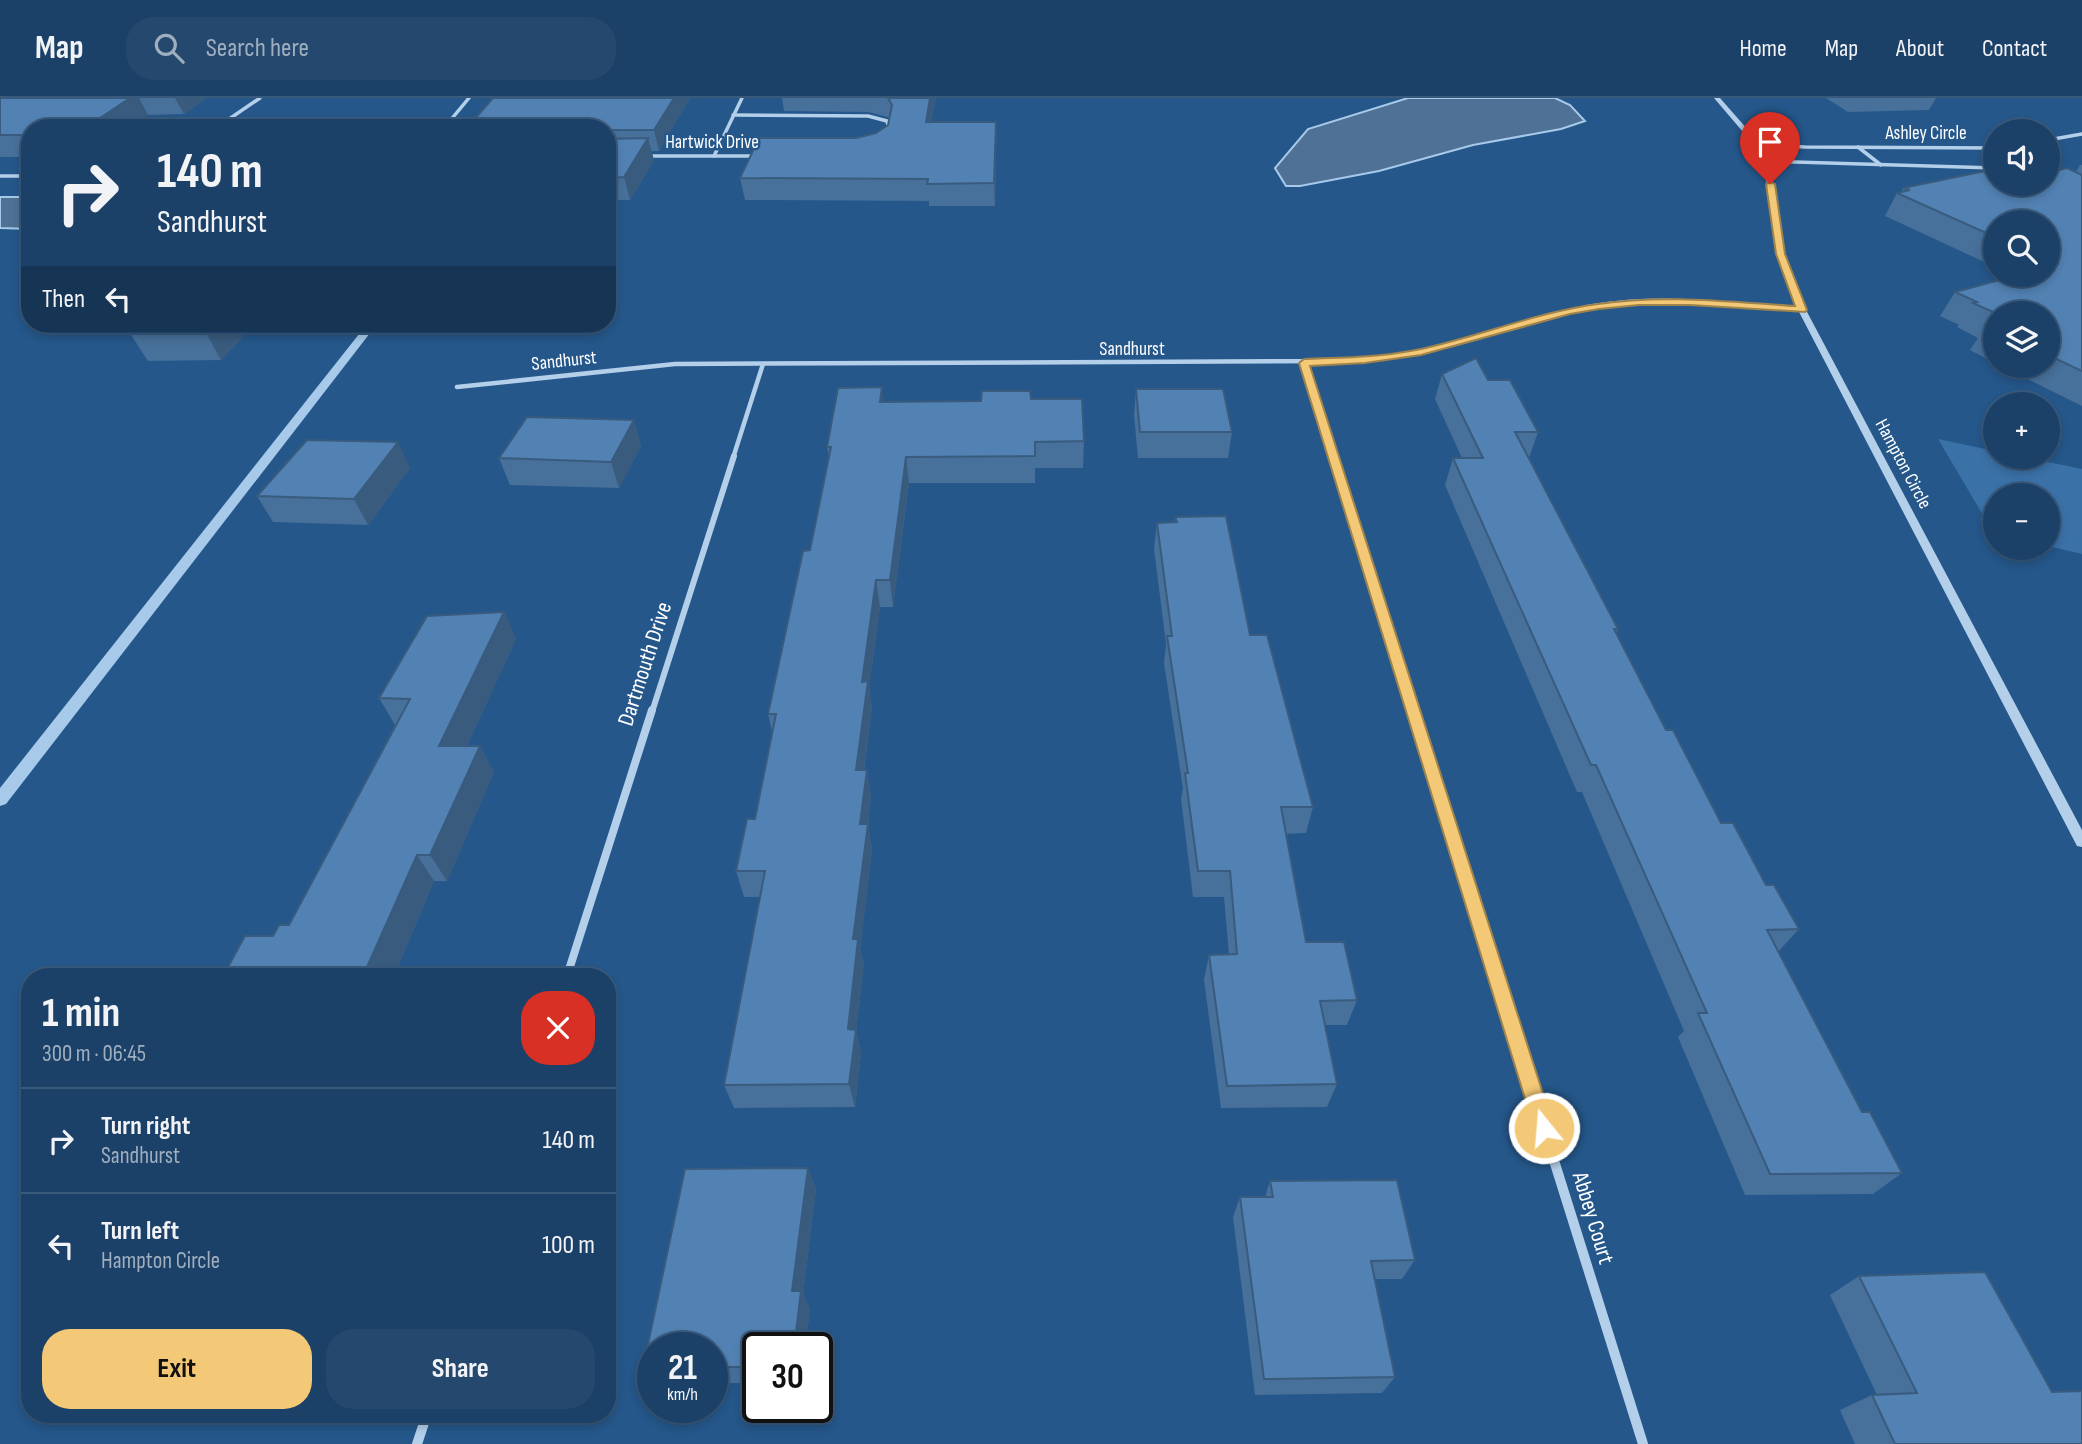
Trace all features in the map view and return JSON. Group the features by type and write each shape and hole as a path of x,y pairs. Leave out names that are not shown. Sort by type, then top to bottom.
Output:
{"street":[{"path":"228,119 260,98"},
{"path":"452,119 469,98"},
{"path":"714,156 741,98"},
{"name":"Hampton Circle","path":"1717,98 1755,144 1763,161 1770,184 1781,254 1802,310 2082,842"},
{"name":"Hartwick Drive","path":"733,115 868,116 887,121 890,134"},
{"path":"2060,138 2082,134"},
{"name":"Ashley Circle","path":"1755,144 1983,148"},
{"name":"Ashley Circle","path":"1857,147 1881,165"},
{"name":"Hartwick Drive","path":"634,156 757,156"},
{"name":"Ashley Circle","path":"1763,161 1983,167"},
{"path":"0,176 21,176"},
{"name":"Sandhurst","path":"457,387 633,367 763,364 1304,363 1365,360 1421,352 1569,311 1599,306 1639,302 1690,302 1802,310"},
{"name":"Abbey Court","path":"1304,363 1643,1444"},
{"name":"Dartmouth Drive","path":"570,968 763,364"},
{"path":"417,1444 424,1423"}],"shaded area":[{"path":"1408,98 1555,98 1570,105 1585,121 1561,129 1473,145 1379,171 1300,186 1286,186 1275,168 1308,129"},
{"path":"0,197 21,197 21,229 0,228"},
{"path":"1938,439 1983,448 1983,469 2060,469 2060,465 2082,469 2082,554 2060,549 2060,483 1983,483 1983,515"}],"building":[{"path":"0,98 130,98 98,119 21,119 21,135 0,135"},
{"path":"493,98 674,98 654,130 616,130 616,119 475,119"},
{"path":"888,98 930,98 926,122 996,122 994,183 927,184 928,179 740,178 759,138 856,138 876,133 888,125 892,105"},
{"path":"648,138 624,177 616,177 616,139"},
{"path":"2067,168 2082,175 2082,371 2060,361 2060,301 1983,301 1983,308 1955,292 1983,284 1983,287 2060,287 2060,210 1983,210 1983,232 1897,193 1910,190 1903,188 1983,171 1983,196 2060,196 2060,170"},
{"path":"1476,358 1488,380 1510,380 1538,432 1515,432 1618,629 1614,629 1666,730 1673,730 1721,823 1733,823 1766,885 1774,885 1799,929 1767,930 1862,1112 1870,1112 1902,1173 1770,1174 1698,1013 1707,1013 1596,765 1591,765 1453,458 1483,458 1442,374"},
{"path":"882,387 880,402 981,401 982,391 1030,391 1031,399 1082,399 1084,441 1035,442 1035,456 906,457 890,580 876,580 862,682 868,681 856,770 867,770 860,824 868,824 853,939 858,939 848,1029 856,1030 849,1084 724,1085 765,871 736,871 747,819 755,819 776,714 768,714 803,551 810,550 831,447 827,447 838,388"},
{"path":"1136,389 1223,389 1232,432 1140,432"},
{"path":"527,417 634,420 611,462 499,458"},
{"path":"307,440 398,442 354,499 257,496"},
{"path":"1226,516 1250,635 1267,635 1313,807 1281,807 1306,942 1344,942 1357,1000 1320,1001 1337,1084 1227,1086 1209,955 1237,954 1230,871 1198,871 1185,773 1188,773 1167,636 1172,636 1157,523 1177,522 1175,517"},
{"path":"504,612 439,746 480,746 430,855 417,855 367,968 227,968 245,936 273,936 279,925 289,925 410,699 379,698 427,616"},
{"path":"808,1168 792,1291 801,1291 796,1332 742,1332 742,1367 728,1367 728,1332 651,1332 685,1169"},
{"path":"1397,1180 1415,1260 1371,1261 1395,1377 1264,1379 1240,1197 1273,1197 1270,1181"},
{"path":"1985,1272 2052,1392 2082,1391 2082,1444 1895,1444 1872,1395 1917,1393 1859,1276"}],"waterway":[{"path":"0,800 365,333"}],"route":[{"path":"1544,1128 1304,363 1365,360 1421,352 1473,340 1569,311 1599,306 1639,302 1690,302 1802,310 1781,254 1770,184"}]}
